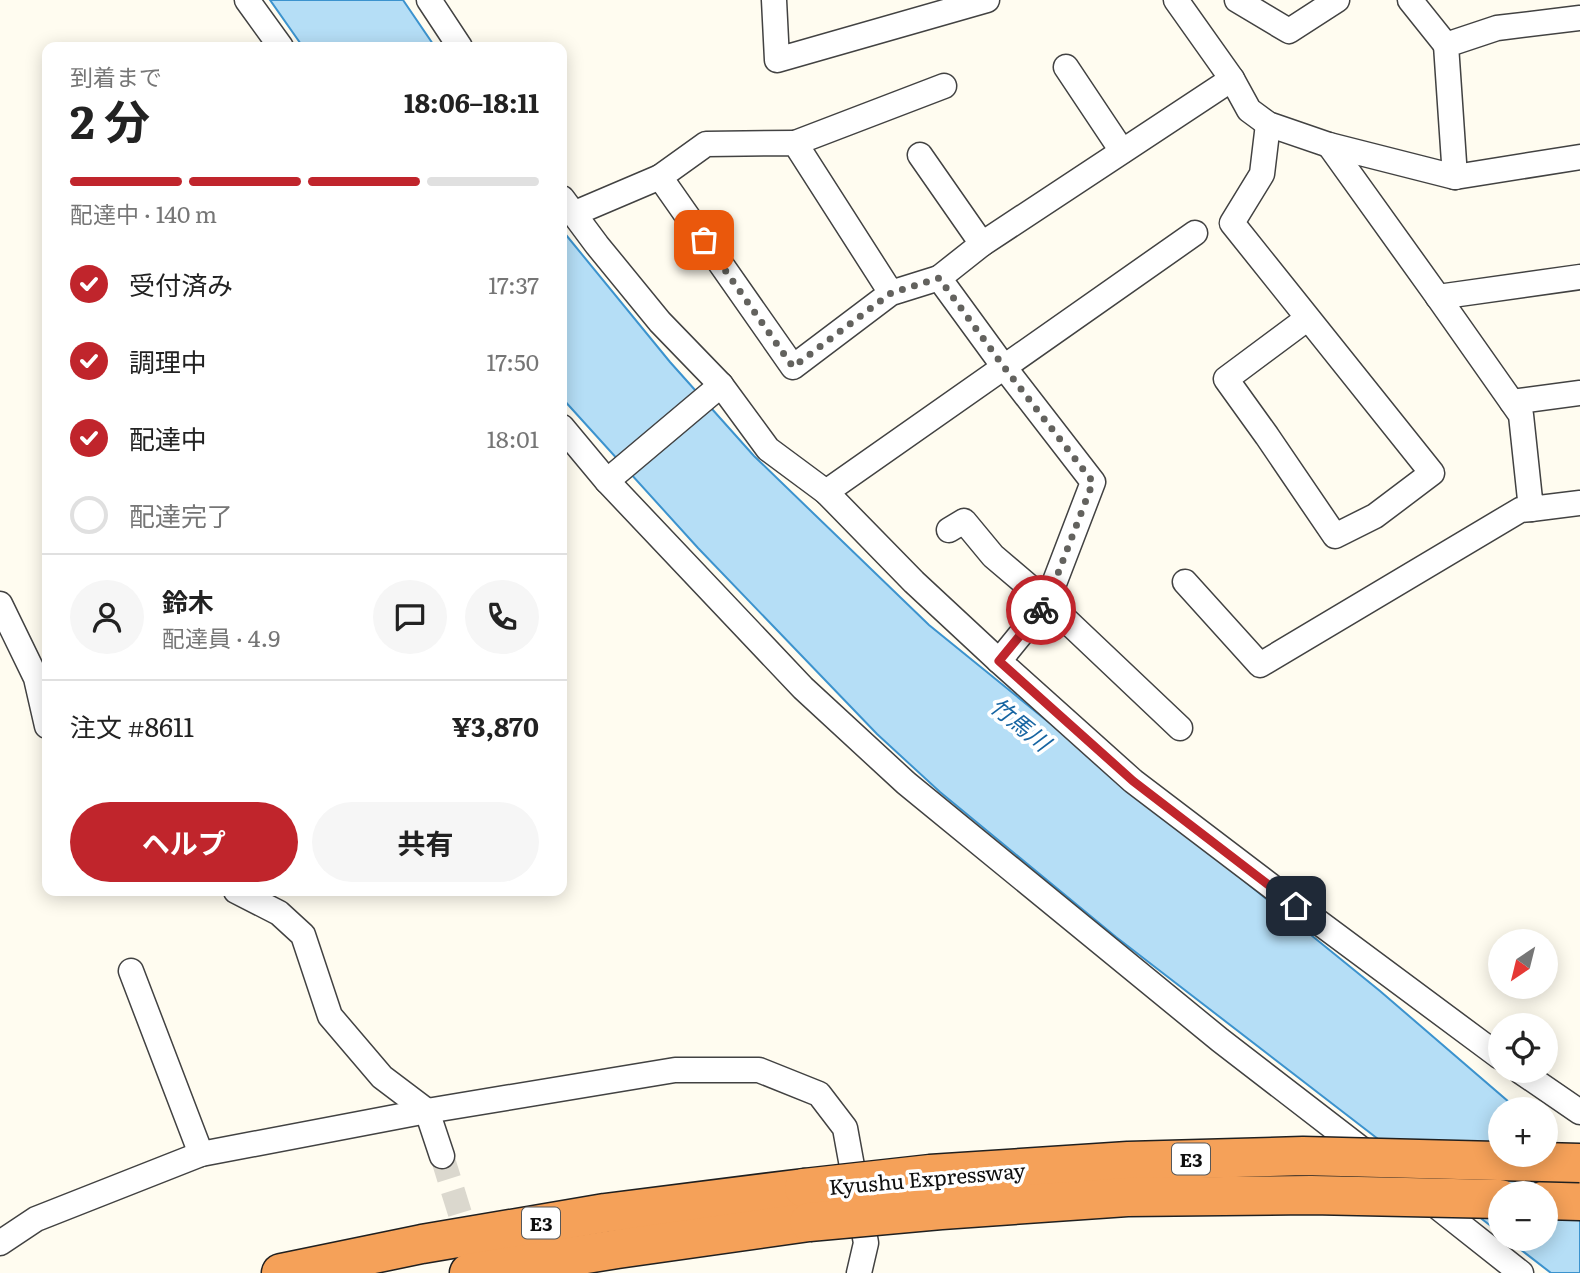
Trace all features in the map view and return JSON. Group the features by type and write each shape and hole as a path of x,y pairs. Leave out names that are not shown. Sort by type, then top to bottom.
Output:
{"highway":[{"name":"Kyushu Expressway","path":"469,1273 617,1249 930,1174 1128,1161 1303,1156 1580,1163"},
{"name":"Kyushu Expressway","path":"281,1273 422,1244 592,1215 806,1205 941,1210 1127,1197 1311,1195 1488,1199"},
{"path":"1558,1200 1580,1201"}],"street":[{"path":"247,0 277,42"},
{"path":"429,0 457,42"},
{"path":"774,0 777,60 987,0"},
{"path":"1177,0 1232,79 1249,110 1268,124 1329,145 1455,177 1580,158"},
{"path":"1237,0 1289,31 1337,0"},
{"path":"1410,0 1446,45 1455,177"},
{"path":"1446,45 1497,28 1580,18"},
{"path":"1066,67 1122,151"},
{"path":"660,177 793,367 891,293 939,278 982,244 1232,79"},
{"path":"944,86 795,143 706,144 660,177 568,206 660,322 721,386 768,449 826,492 914,582 999,661 1133,781 1488,1048"},
{"path":"1268,124 1262,174 1232,223 1308,318 1432,473 1375,516 1335,537 1226,379 1308,318"},
{"path":"795,143 891,293"},
{"path":"1329,145 1521,415 1531,509"},
{"path":"920,155 982,244"},
{"path":"826,492 1195,233"},
{"path":"939,278 1093,482 1047,602 999,661"},
{"path":"1438,297 1580,278"},
{"path":"607,481 721,386"},
{"path":"1512,402 1580,393"},
{"path":"567,434 607,481 803,688 906,783 1220,1040 1521,1273"},
{"path":"1185,582 1260,665 1520,510 1580,503"},
{"path":"948,530 964,521 993,556 1047,602 1180,728"},
{"path":"0,604 42,675"},
{"path":"246,896 279,913 303,935 330,1016 382,1077 428,1111 442,1156"},
{"path":"131,971 201,1154"},
{"path":"0,1243 36,1219 201,1154 428,1111 675,1070 759,1070 819,1094 845,1128 866,1243 859,1273"},
{"path":"1538,1083 1580,1112"}],"water":[{"path":"270,0 403,0 432,42 299,42"},
{"name":"竹馬川","path":"567,236 670,362 754,456 929,625 1380,991 1503,1097 1488,1097 1488,1167 1558,1167 1558,1146 1580,1165 1580,1273 1551,1273 1523,1251 1558,1251 1558,1181 1488,1181 1488,1224 1116,937 940,792 877,734 698,548 567,404"}],"tunnel":[{"path":"442,1156 471,1249"}],"way so far":[{"path":"704,240 793,367 891,293 939,278 1093,482 1047,602 1041,610"}],"route":[{"path":"1041,610 999,661 1133,781 1296,906"}]}
